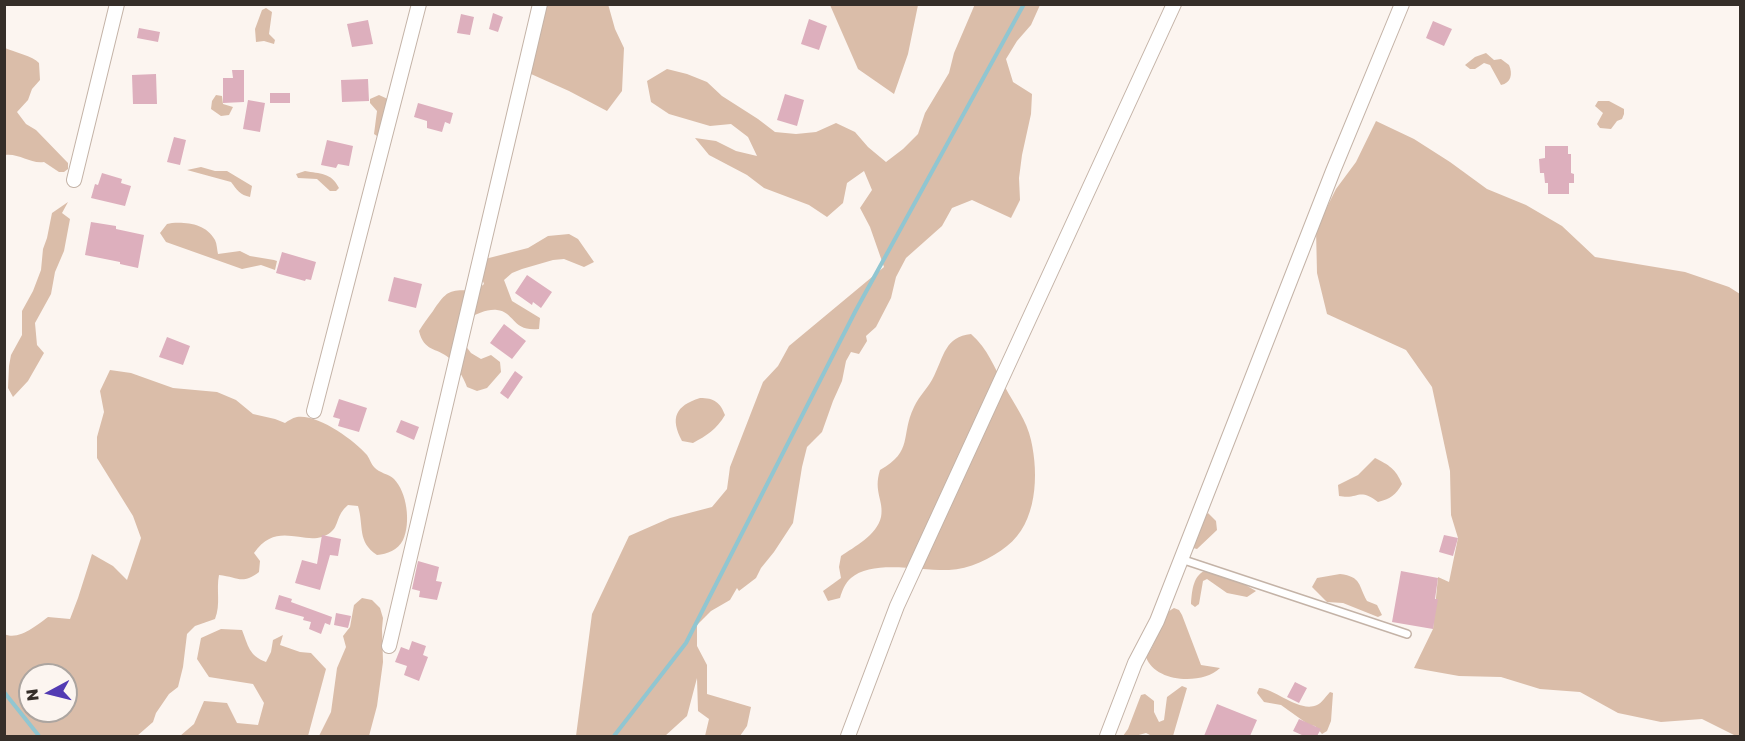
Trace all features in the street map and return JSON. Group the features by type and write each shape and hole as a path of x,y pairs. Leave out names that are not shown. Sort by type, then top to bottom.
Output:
{"street":[{"path":"74,180 117,4"},
{"path":"314,411 419,4"},
{"path":"389,646 540,4"},
{"path":"848,736 897,606 1174,4"},
{"path":"1107,736 1135,663 1157,621 1346,139 1402,4"}],"lane":[{"path":"1180,559 1407,634"}],"shaded area":[{"path":"608,4 615,29 624,48 622,91 607,111 531,74 547,5"},
{"path":"975,4 1040,5 1031,25 1017,41 1006,59 1013,82 1032,94 1031,114 1019,178 1020,200 1011,218 972,200 952,208 942,226 906,258 896,277 891,298 876,327 866,336 867,341 859,354 851,352 846,361 842,381 822,432 807,447 793,523 756,578 739,591 737,588 730,600 711,611 697,625 697,646 707,665 707,694 751,707 747,726 740,736 705,736 709,719 698,711 697,678 687,716 665,736 576,736 592,614 629,536 670,518 712,507 727,489 730,467 763,382 778,366 789,346 884,267 870,227 860,208 872,190 864,171 847,183 843,203 827,217 809,205 764,188 747,175 709,155 695,138 716,141 736,151 757,156 748,137 731,124 710,126 669,114 651,102 647,81 667,69 687,74 707,82 722,96 775,132 796,134 816,132 836,123 855,132 886,162 918,134 925,113 949,73 954,53"},
{"path":"830,5 918,5 908,54 894,94 858,69"},
{"path":"266,8 272,12 269,34 275,40 274,44 264,41 256,42 255,29 262,10"},
{"path":"5,48 28,56 39,63 40,80 32,89 28,100 17,112 26,124 36,130 68,163 68,169 64,172 59,172 44,162 5,155"},
{"path":"1486,53 1494,60 1501,59 1509,65 1511,75 1507,82 1501,85 1490,65 1484,63 1475,69 1470,69 1465,65 1475,57"},
{"path":"216,95 222,96 223,104 233,107 229,115 221,116 211,109"},
{"path":"379,95 390,100 377,136 374,134 377,111 370,103 370,99"},
{"path":"1598,101 1609,101 1624,109 1622,119 1617,121 1611,129 1600,128 1597,124 1603,113 1595,106"},
{"path":"1376,121 1414,139 1487,189 1526,205 1562,226 1595,257 1685,272 1729,287 1740,294 1740,736 1702,719 1661,722 1618,713 1580,692 1540,689 1501,677 1459,676 1414,668 1433,629 1438,577 1449,582 1458,538 1451,515 1450,471 1432,387 1406,350 1327,314 1317,273 1316,229 1336,189 1356,162"},
{"path":"201,167 215,171 227,171 252,186 250,197 237,190 231,182 187,170"},
{"path":"305,171 329,176 339,188 336,191 330,191 317,179 298,178 296,174"},
{"path":"68,202 62,213 70,219 64,251 55,272 51,294 35,323 37,345 44,353 28,381 13,397 8,388 9,366 11,355 22,335 22,311 41,270 43,249 52,213"},
{"path":"167,224 190,224 207,230 215,240 218,254 240,251 250,256 274,260 277,261 275,270 261,265 242,269 166,242 160,233"},
{"path":"569,234 578,239 594,262 584,267 564,259 553,260 512,273 504,280 512,301 540,318 539,329 524,328 507,314 497,310 479,313 469,318 465,345 471,353 481,359 491,355 500,362 501,372 487,388 477,391 467,387 460,372 449,358 424,343 419,331 422,326 450,292 476,291 484,284 480,273 485,259 528,248 548,236"},
{"path":"971,334 990,359 1029,433 1035,483 1030,512 1025,525 1007,546 980,562 964,568 949,570 897,567 871,569 851,578 845,585 840,598 828,601 823,591 841,578 839,567 841,556 864,540 879,523 882,511 878,484 880,470 891,463 902,449 914,407 932,380 946,349 956,339"},
{"path":"110,370 131,373 173,388 217,392 236,400 253,414 285,423 295,417 306,417 325,424 354,442 367,455 376,469 392,477 398,485 405,500 407,517 403,540 395,549 377,555 366,545 358,506 348,505 341,513 334,530 322,537 273,537 254,553 260,561 259,572 244,579 219,575 218,608 215,619 195,626 187,634 178,687 169,694 156,713 153,722 137,736 5,736 4,634 10,636 22,634 48,617 70,619 92,554 113,566 127,580 141,538 133,516 97,458 97,437 104,412 100,391"},
{"path":"700,398 716,402 725,415 715,428 702,438 693,443 682,441 676,426 677,414 685,405"},
{"path":"1375,458 1392,468 1400,479 1402,484 1395,494 1378,502 1366,495 1339,496 1338,485 1358,475"},
{"path":"1208,513 1216,521 1217,530 1197,549 1193,548 1202,519"},
{"path":"1207,570 1228,575 1256,591 1247,597 1227,593 1207,579 1203,581 1199,604 1195,607 1191,604 1194,584 1199,575"},
{"path":"1340,574 1356,580 1367,601 1377,605 1382,615 1378,617 1343,603 1327,602 1312,587 1317,578"},
{"path":"362,598 372,600 380,608 383,618 383,662 377,706 369,736 319,736 331,712 337,668 346,647 343,636 350,627 354,605"},
{"path":"1174,608 1182,615 1201,665 1220,668 1203,677 1180,679 1159,672 1151,666 1146,657 1163,619"},
{"path":"221,629 242,630 256,657 266,662 273,640 283,635 280,645 311,653 326,669 308,736 180,736 194,724 204,701 227,703 237,723 258,725 264,703 253,684 209,677 197,659 201,638"},
{"path":"1182,686 1187,688 1173,736 1152,736 1146,733 1123,736 1141,695 1145,694 1154,701 1154,712 1159,722 1164,720 1167,697"},
{"path":"1259,688 1310,707 1319,704 1330,692 1333,693 1331,721 1327,731 1322,734 1315,726 1309,725 1281,705 1264,702 1257,693"}],"building":[{"path":"493,13 503,17 498,32 489,29"},
{"path":"461,14 474,17 470,35 457,33"},
{"path":"809,19 827,26 819,50 801,44"},
{"path":"368,20 373,44 352,47 347,24"},
{"path":"1433,21 1452,29 1444,46 1426,38"},
{"path":"139,28 160,32 158,42 137,38"},
{"path":"232,70 244,70 244,102 223,103 223,78 233,78"},
{"path":"156,74 157,104 133,104 132,75"},
{"path":"368,79 369,101 342,102 341,80"},
{"path":"270,93 290,93 290,103 270,103"},
{"path":"785,94 804,100 797,126 777,120"},
{"path":"248,100 265,103 260,132 243,129"},
{"path":"418,103 453,113 450,124 445,122 442,132 427,128 427,121 414,117"},
{"path":"174,137 186,140 180,165 167,162"},
{"path":"327,140 353,146 349,166 338,164 336,168 321,165"},
{"path":"1545,146 1568,146 1568,154 1571,154 1571,173 1574,174 1574,183 1569,183 1569,194 1548,194 1548,183 1545,183 1544,173 1540,173 1539,159 1545,158"},
{"path":"102,173 122,179 121,183 131,186 125,206 91,198 95,184 98,185"},
{"path":"91,222 116,226 116,229 144,235 138,268 85,255"},
{"path":"282,252 316,262 311,280 306,279 305,281 276,273"},
{"path":"527,275 552,292 541,308 533,302 532,305 515,293"},
{"path":"394,277 422,284 416,308 388,301"},
{"path":"504,324 526,341 512,359 490,343"},
{"path":"167,337 190,346 183,365 159,357"},
{"path":"515,371 523,377 508,399 500,393"},
{"path":"339,399 367,408 359,432 338,426 340,419 333,417"},
{"path":"401,420 419,427 414,440 396,432"},
{"path":"322,535 341,539 338,556 330,555 320,590 295,583 302,560 317,564"},
{"path":"1444,535 1458,538 1453,556 1439,552"},
{"path":"418,561 439,567 436,581 442,582 437,600 419,597 420,591 412,589"},
{"path":"1401,571 1438,578 1435,599 1438,599 1433,629 1392,622"},
{"path":"279,595 292,599 291,602 332,617 330,625 325,623 321,634 309,629 311,622 303,620 304,617 275,609"},
{"path":"336,613 351,616 348,628 334,625"},
{"path":"412,641 426,646 423,655 428,657 419,681 404,675 407,666 395,662 401,647 409,650"},
{"path":"1295,682 1307,688 1299,703 1287,697"},
{"path":"1217,704 1257,720 1250,736 1204,736"},
{"path":"1299,719 1321,729 1317,736 1304,736 1293,731"}],"waterway":[{"path":"614,736 686,643 856,310 1024,4"},
{"path":"4,692 39,736"}]}
